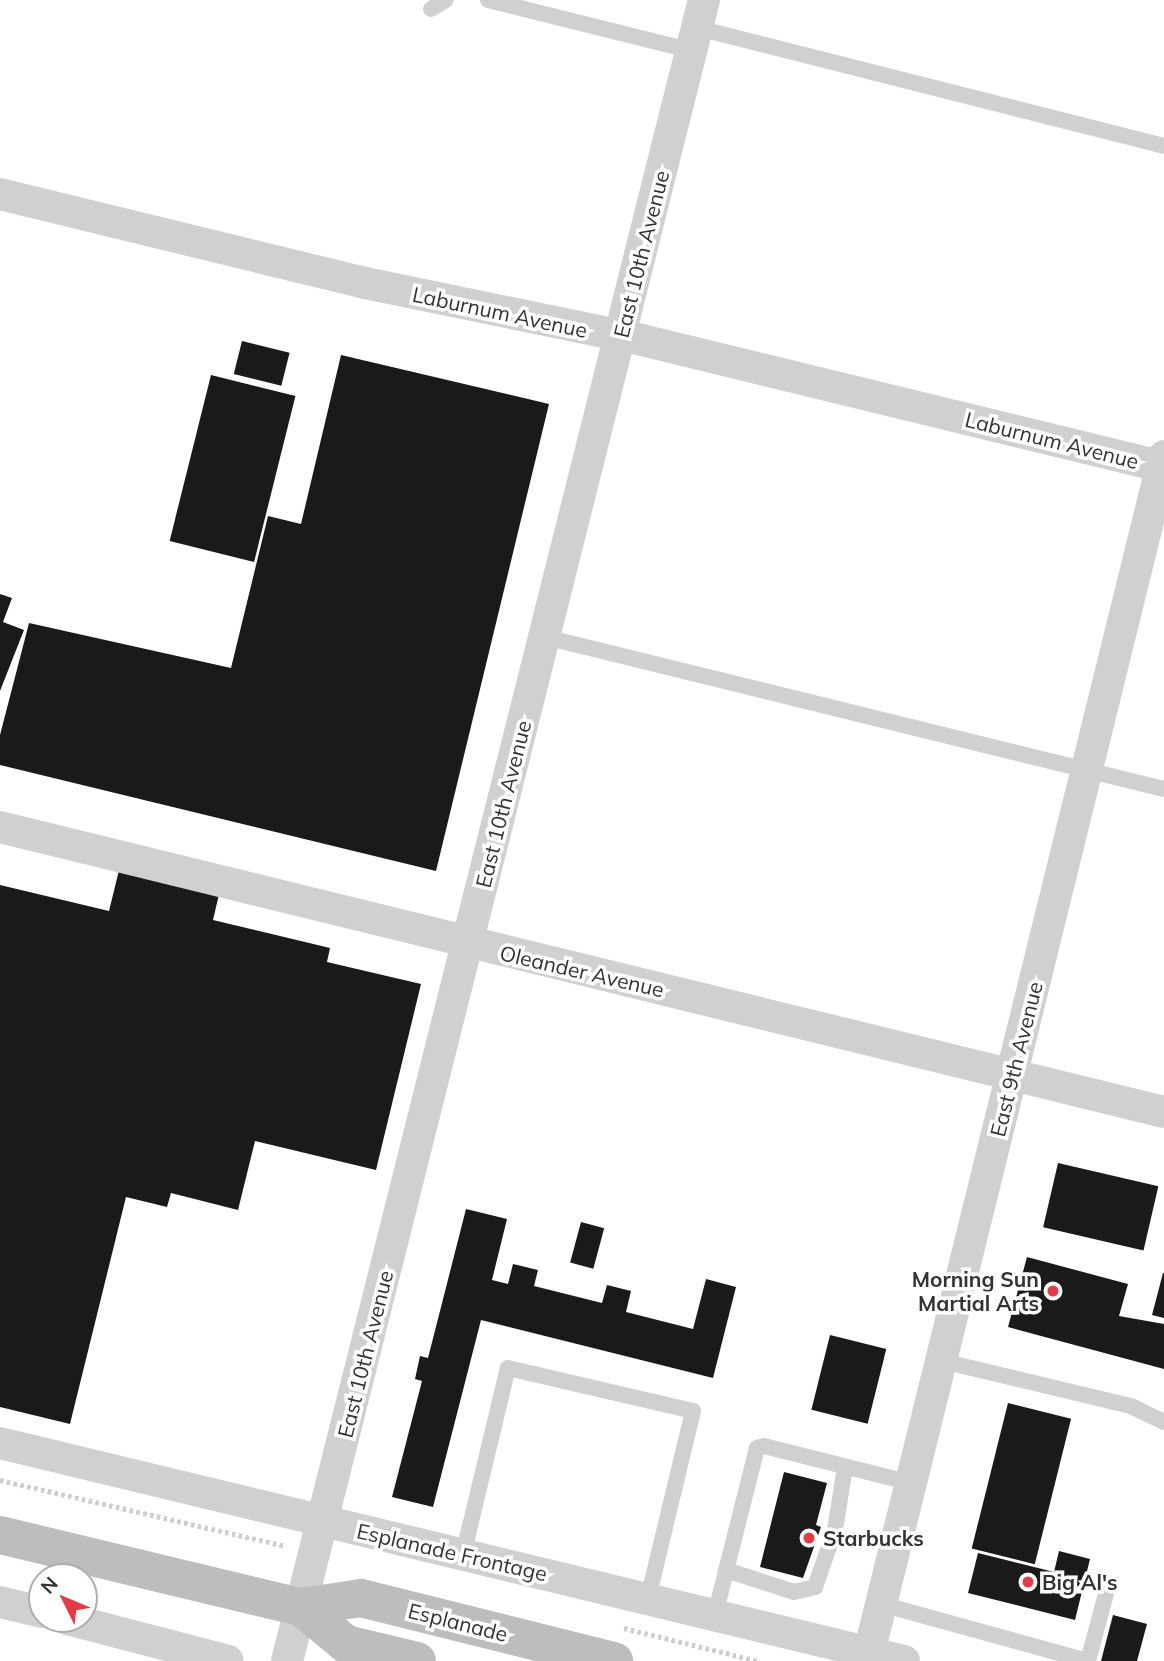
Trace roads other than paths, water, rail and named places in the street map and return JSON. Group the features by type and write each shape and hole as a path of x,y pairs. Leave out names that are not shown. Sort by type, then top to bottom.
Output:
{"main road":[{"name":"Esplanade","path":"0,1535 301,1607 361,1598 614,1661"},
{"name":"Esplanade","path":"301,1607 346,1644 417,1661"}],"street":[{"name":"East 10th Avenue","path":"287,1661 698,26"},
{"name":"Laburnum Avenue","path":"0,194 365,283 620,335 1163,463"},
{"name":"East 9th Avenue","path":"868,1656 1163,463"},
{"name":"Oleander Avenue","path":"0,827 1164,1112"},
{"name":"Esplanade Frontage","path":"0,1444 715,1615 868,1656 904,1661"},
{"path":"0,1602 28,1609"},
{"path":"98,1627 214,1659"}],"lane":[{"path":"431,9 446,0"},
{"path":"488,0 698,26 1164,146"},
{"path":"545,636 1164,789"},
{"path":"942,1361 1131,1406 1164,1422"},
{"path":"463,1555 508,1368 693,1411 648,1599"},
{"path":"715,1615 757,1448 764,1446 911,1483"},
{"path":"726,1570 794,1592 815,1587 835,1530 845,1467"},
{"path":"881,1604 1088,1661 1106,1594"}],"place":[{"name":"Morning Sun Martial Arts","path":"1053,1291"},
{"name":"Starbucks","path":"809,1538"},
{"name":"Big Al's","path":"1028,1582"}]}
